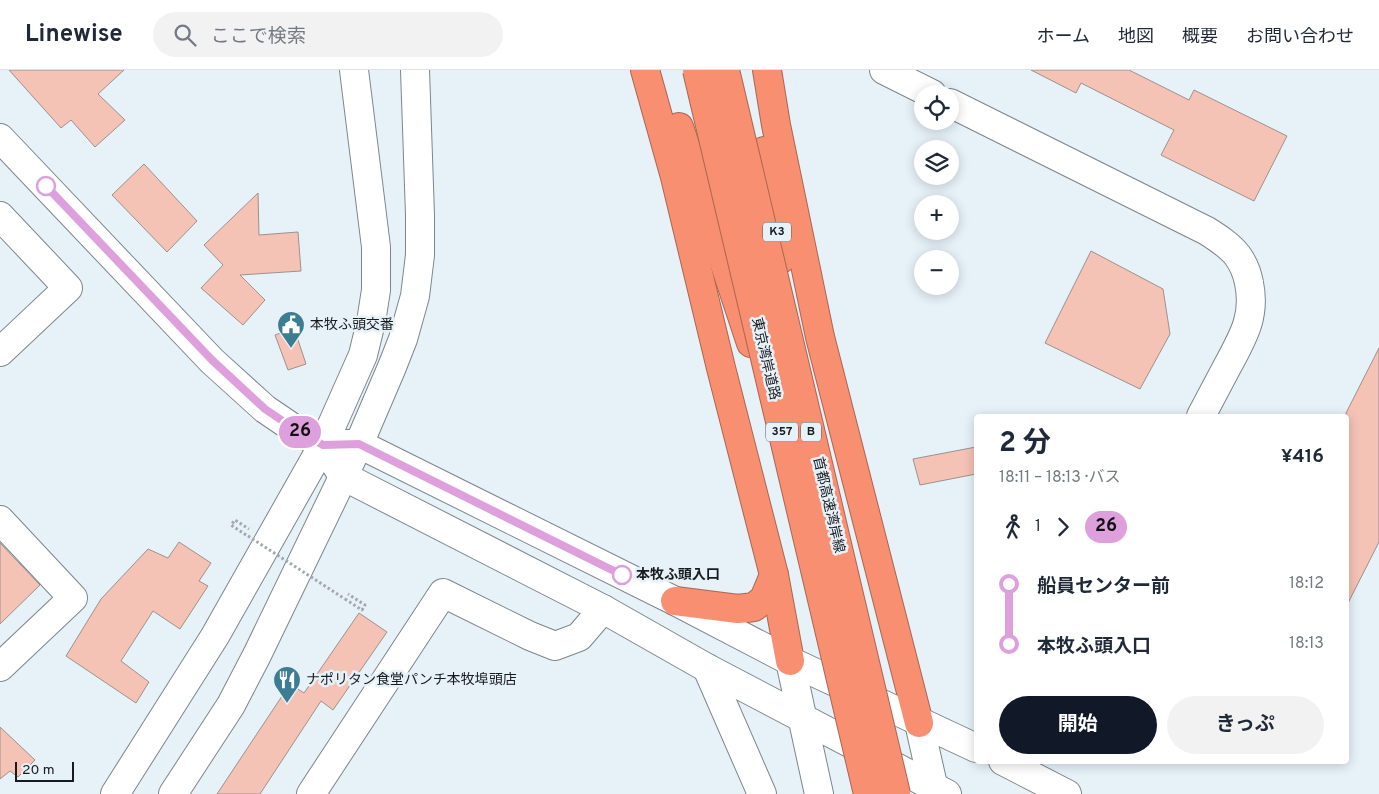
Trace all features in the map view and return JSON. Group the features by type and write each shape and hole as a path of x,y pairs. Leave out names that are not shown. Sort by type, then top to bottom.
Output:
{"highway":[{"path":"686,70 754,351 857,794"},
{"name":"東京湾岸道路","path":"697,70 868,794"},
{"name":"東京湾岸道路","path":"714,70 885,794"},
{"name":"首都高速湾岸線","path":"725,70 896,794"},
{"name":"K3","path":"751,70 802,394"},
{"path":"767,70 776,125 820,337 919,722"},
{"path":"650,73 754,351"},
{"path":"650,73 721,368 774,575 790,661"},
{"path":"675,601 738,609 754,607 764,599 774,575"}],"street":[{"path":"115,794 215,636 323,445 363,355 376,290 376,247 354,70"},
{"path":"173,794 231,704 273,622 359,444 403,339 410,318 420,256 415,70"},
{"path":"884,70 914,85"},
{"path":"959,107 1207,231 1228,245 1237,256 1244,266 1250,284 1252,304 1250,318 1245,334 1202,414"},
{"path":"0,138 212,360 265,409 323,445 343,476 603,609 707,668 939,792"},
{"path":"0,216 68,288 0,352"},
{"path":"323,445 359,444 675,601 790,661 974,747"},
{"path":"0,520 73,598 0,668"},
{"path":"311,794 442,593 530,636 555,646 579,637 603,609"},
{"path":"790,661 819,794"},
{"path":"707,668 762,794"},
{"path":"919,722 939,792"},
{"path":"1013,764 1067,794"}],"path":[{"path":"252,530 235,520 231,525 362,610 365,605 348,594"}],"building":[{"path":"9,70 124,70 98,94 125,120 95,147 71,120 61,128"},
{"path":"1031,70 1129,70 1189,100 1194,90 1287,136 1254,201 1161,155 1174,130 1081,83 1076,93"},
{"path":"144,164 197,221 167,252 112,195"},
{"path":"258,193 259,235 298,232 301,271 240,275 265,300 243,325 201,288 223,265 204,245"},
{"path":"1091,251 1163,289 1170,334 1140,389 1045,343"},
{"name":"本牧ふ頭交番","path":"294,328 306,364 288,370 275,335"},
{"path":"1379,348 1379,542 1349,601 1349,414 1346,413"},
{"path":"974,447 974,474 920,485 913,459"},
{"path":"179,542 211,563 199,581 208,586 180,629 153,611 121,661 149,682 136,703 66,656 101,599 148,549 168,558"},
{"path":"0,543 40,585 0,624"},
{"path":"359,613 387,632 333,710 321,701 260,794 217,794 290,684 304,693"},
{"path":"0,727 35,760 18,777 10,771 0,779"}],"bus line":[{"name":"26","path":"46,186 212,360 265,409 293,428 323,445 359,444 622,575"}],"place":[{"name":"本牧ふ頭交番","path":"291,349"},
{"name":"本牧ふ頭入口","path":"622,575"},
{"name":"ナポリタン食堂パンチ本牧埠頭店","path":"287,704"}]}
